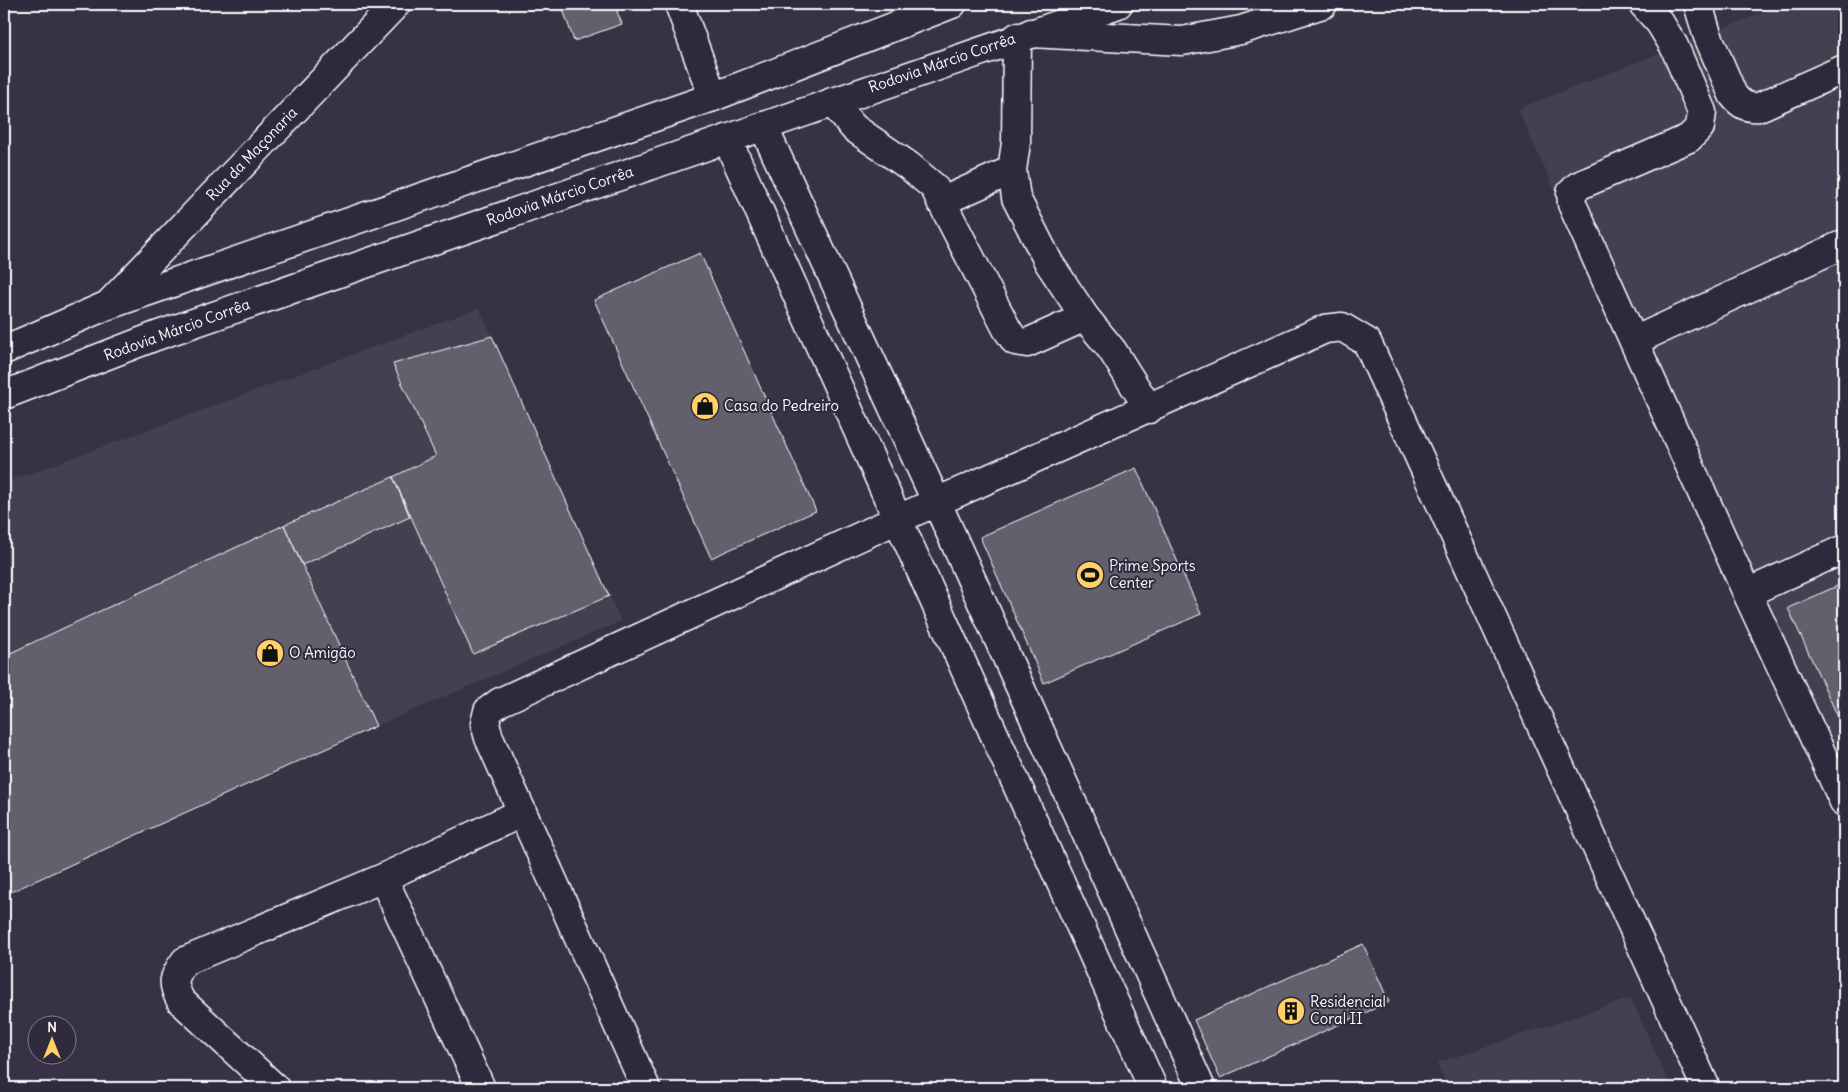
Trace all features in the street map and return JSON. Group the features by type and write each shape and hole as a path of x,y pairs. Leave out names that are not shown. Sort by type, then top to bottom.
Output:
{"main road":[{"name":"Rua da Maçonaria","path":"108,305 396,4"},
{"path":"679,4 714,96"},
{"path":"4,350 108,305 714,96 952,4"},
{"name":"Rodovia Márcio Corrêa","path":"4,395 156,336 1022,35 1118,4"},
{"path":"1149,409 1112,350 1085,318 1049,263 1016,198 1012,170 1016,143 1022,35 1182,41 1241,30 1323,4"},
{"path":"1643,4 1660,23 1674,46 1702,112 1700,127 1689,138 1578,186 1571,193 1572,204 1747,593 1844,802"},
{"path":"1698,4 1707,34 1733,95 1740,103 1749,108 1759,107 1844,69"},
{"path":"832,102 854,128 909,166 934,187 1006,329 1015,341 1028,343 1085,318"},
{"path":"763,126 937,503 1201,1088"},
{"path":"727,139 896,520 1154,1088"},
{"path":"942,202 1012,170"},
{"path":"1634,341 1844,244"},
{"path":"646,1088 489,738 486,724 488,711 500,702 896,520 1325,329 1342,327 1367,342 1706,1088"},
{"path":"1747,593 1844,549"},
{"path":"275,1088 181,1001 174,988 176,972 185,961 383,878 521,813"},
{"path":"383,878 481,1088"}],"shaded area":[{"path":"1785,4 1844,4 1844,829 1518,109"},
{"path":"479,308 621,621 376,726 4,895 4,483"},
{"path":"1631,998 1671,1088 1448,1088 1437,1063"}],"building":[{"path":"561,4 614,4 622,24 574,41"},
{"name":"Casa do Pedreiro","path":"700,253 816,511 711,558 594,300"},
{"path":"492,336 609,596 473,654 393,477 436,456 393,364"},
{"name":"Prime Sports Center","path":"1136,468 1201,614 1044,683 980,537"},
{"path":"393,477 410,517 302,565 284,525"},
{"path":"284,525 376,726 4,895 4,656"},
{"path":"1844,583 1844,730 1788,608"},
{"name":"Residencial Coral II","path":"1363,944 1389,1002 1220,1078 1194,1020"}],"place":[{"name":"Casa do Pedreiro","path":"705,406"},
{"name":"Prime Sports Center","path":"1090,575"},
{"name":"O Amigão","path":"270,653"},
{"name":"Residencial Coral II","path":"1291,1011"}]}
